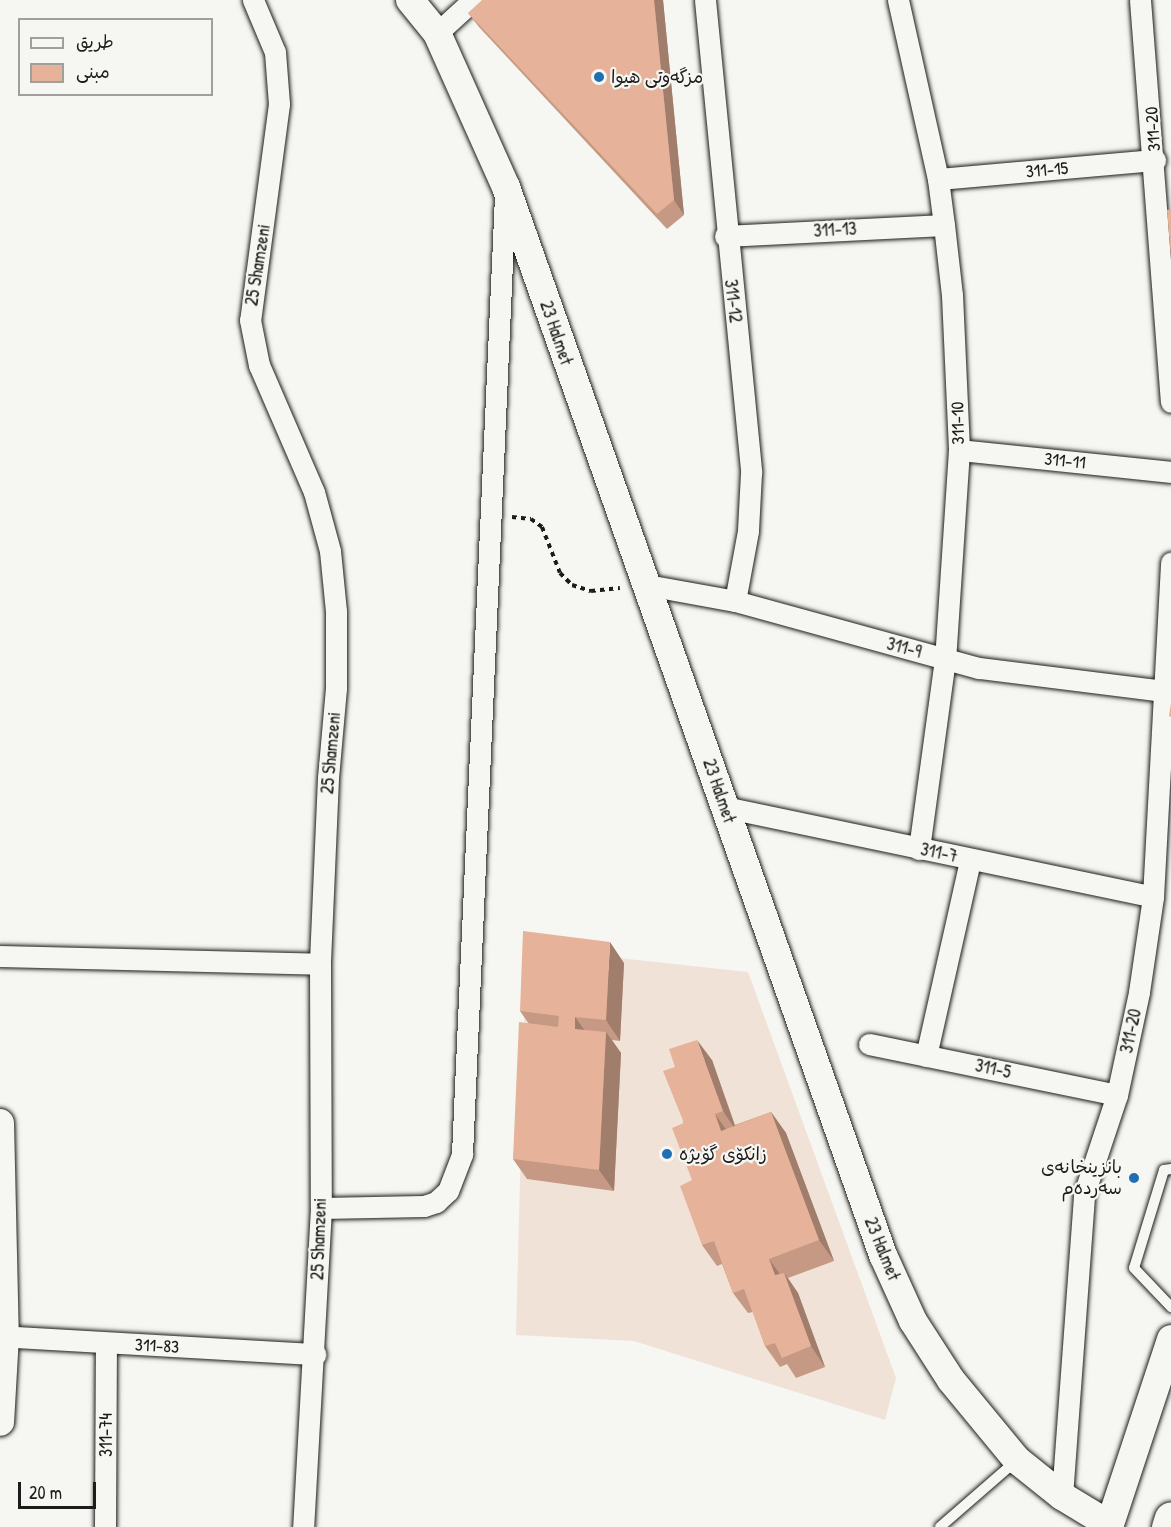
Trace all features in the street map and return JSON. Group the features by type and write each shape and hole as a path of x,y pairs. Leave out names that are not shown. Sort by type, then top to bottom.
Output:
{"highway":[{"path":"1168,1527 1171,1518"}],"street":[{"name":"25 Shamzeni","path":"253,0 274,51 279,104 250,320 259,365 314,492 330,551 336,611 336,688 328,778 320,964 321,1208 315,1354 303,1527"},
{"name":"23 Halmet","path":"410,0 437,33 506,187 618,515 648,585 882,1255 913,1321 951,1380 1017,1460 1062,1496 1109,1526"},
{"path":"437,33 473,0"},
{"name":"311-12","path":"705,0 725,236 751,472 748,531 735,601"},
{"name":"311-10","path":"898,0 938,179 952,295 959,450 945,659 919,849"},
{"name":"311-20","path":"1140,0 1155,160 1171,402"},
{"name":"311-15","path":"938,179 1155,160"},
{"path":"321,1208 424,1206 448,1191 458,1173 506,187"},
{"name":"311-13","path":"725,236 944,225"},
{"name":"311-11","path":"959,450 1171,472"},
{"name":"311-20","path":"1062,1496 1084,1194 1117,1095 1139,992 1154,897 1171,562"},
{"name":"311-9","path":"648,585 735,601 945,659 1017,675 1164,691"},
{"name":"311-7","path":"724,807 1154,897"},
{"path":"926,1056 970,860"},
{"path":"0,956 320,964"},
{"name":"311-5","path":"869,1044 1117,1095"},
{"path":"0,1123 3,1336 0,1422"},
{"name":"311-83","path":"3,1336 315,1354"},
{"path":"1109,1526 1171,1339"},
{"name":"311-74","path":"105,1527 106,1343"}],"lane":[{"path":"1171,1168 1164,1170 1134,1268 1171,1307"},
{"path":"940,1527 1017,1460"}],"path":[{"path":"490,516 537,522 560,573 580,589 648,585"}],"shaded area":[{"name":"زانکۆی گۆیژە","path":"526,948 748,972 896,1378 885,1420 634,1341 516,1335"}],"building":[{"name":"مزگەوتی هیوا","path":"482,0 654,0 674,200 657,214 468,13"},
{"path":"1171,209 1171,257 1167,210"},
{"path":"523,931 610,942 606,1020 575,1017 575,1029 606,1032 599,1170 513,1159 519,1022 558,1027 559,1016 520,1011"},
{"path":"697,1040 723,1111 715,1114 721,1131 771,1112 819,1240 769,1259 775,1275 784,1273 811,1346 782,1358 775,1343 765,1346 744,1289 733,1293 714,1241 702,1245 680,1186 692,1180 672,1128 684,1123 663,1071 675,1067 669,1049"}],"place":[{"name":"مزگەوتی هیوا","path":"599,77"},
{"name":"زانکۆی گۆیژە","path":"667,1154"},
{"name":"بانزینخانەی سەردەم","path":"1134,1178"}]}
